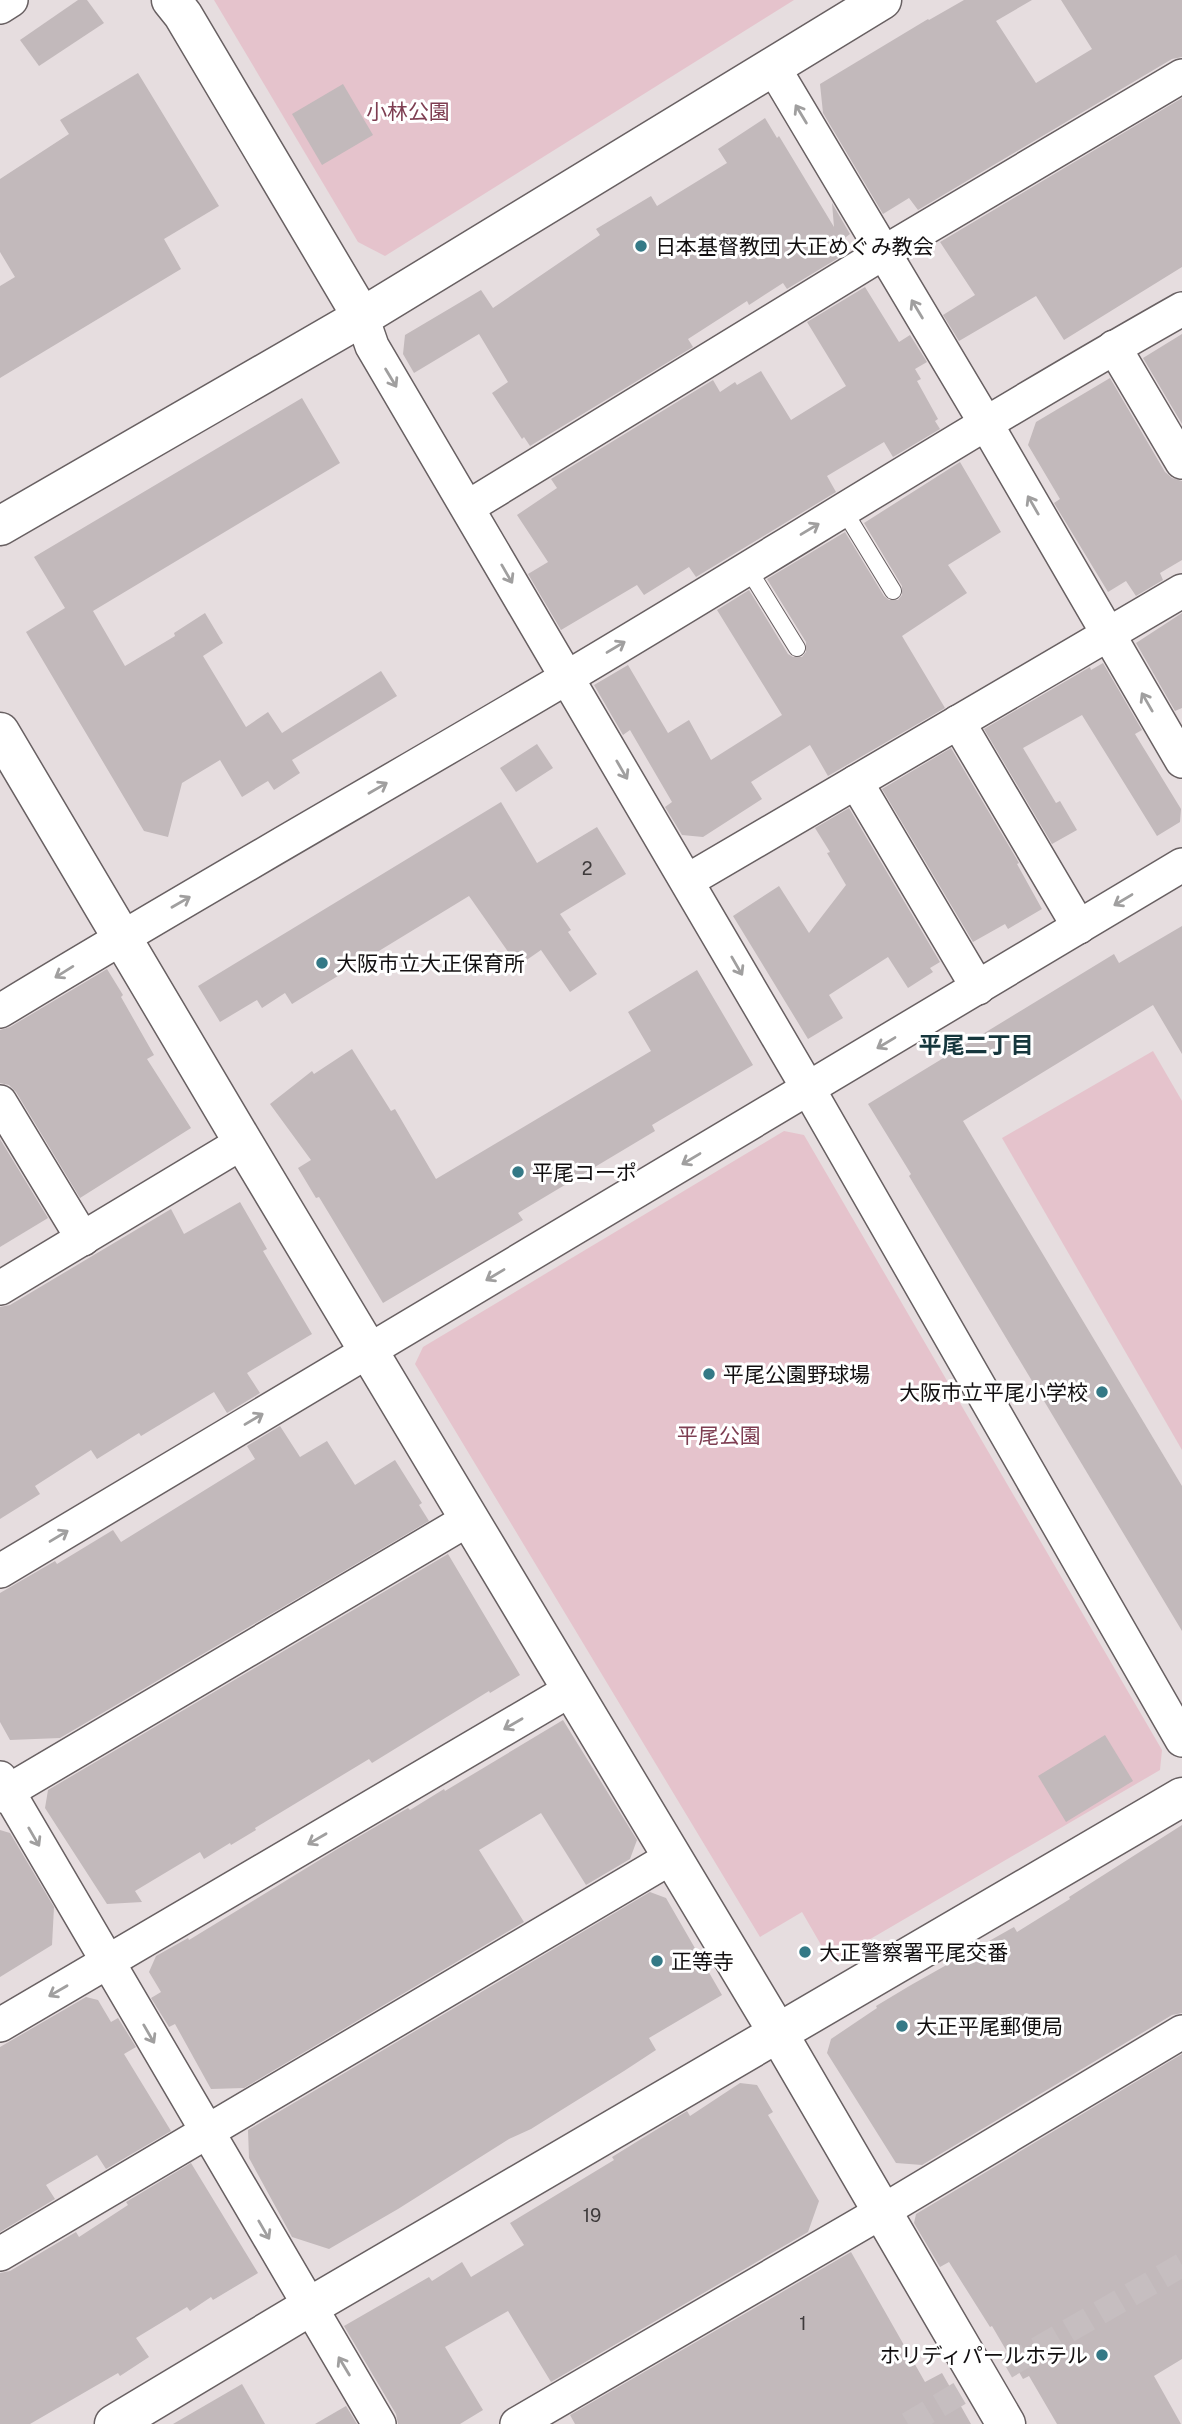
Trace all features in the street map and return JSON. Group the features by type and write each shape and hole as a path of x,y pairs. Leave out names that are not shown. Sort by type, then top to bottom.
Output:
{"street":[{"path":"0,7 11,0"},
{"path":"171,0 183,15 362,317 372,346 809,1090 1182,1740"},
{"path":"0,526 362,317 882,0"},
{"path":"772,65 985,422 1182,761"},
{"path":"468,507 883,253 1182,76"},
{"path":"0,1011 122,936 567,677 985,422 1182,309"},
{"path":"1114,347 1182,462"},
{"path":"687,881 1182,591"},
{"path":"958,722 1079,927"},
{"path":"0,732 778,2033 1006,2424"},
{"path":"856,782 978,988"},
{"path":"0,1571 1182,865"},
{"path":"0,1102 83,1239"},
{"path":"0,1288 243,1142"},
{"path":"379,2424 3,1789 470,1519"},
{"path":"0,2025 572,1689"},
{"path":"114,2424 309,2307 1182,1797"},
{"path":"0,2254 672,1857"},
{"path":"517,2424 883,2211 1182,2032"}],"lane":[{"path":"843,509 893,591"},
{"path":"747,567 797,648"}],"green space":[{"name":"小林公園","path":"214,0 794,0 385,256 358,242"},
{"path":"1153,1051 1182,1101 1182,1450 1002,1138"},
{"name":"平尾公園","path":"784,1131 804,1135 1162,1750 1160,1770 831,1962 802,1912 760,1937 415,1364 423,1347"}],"building":[{"path":"78,0 87,0 104,23 39,66 20,40"},
{"path":"964,0 1032,0 996,21 1036,83 1092,49 1061,0 1182,0 1182,57 1172,59 918,210 909,198 883,214 823,113 820,84"},
{"path":"138,73 219,206 164,239 181,269 0,378 0,286 15,277 0,252 0,179 69,134 60,120"},
{"path":"343,84 373,135 322,165 292,114"},
{"path":"1182,98 1182,267 1064,340 1036,296 959,341 943,315 975,295 940,242"},
{"path":"765,118 777,138 779,136 834,227 832,203 850,234 842,240 846,247 842,250 845,254 787,289 783,283 749,305 747,301 688,339 693,347 530,446 524,437 522,439 492,393 508,382 479,334 414,373 403,354 405,335 481,290 493,308 600,235 596,229 651,196 657,206 727,163 718,149"},
{"path":"865,287 899,342 910,335 927,362 915,369 921,379 917,381 938,419 935,421 940,429 893,457 884,442 827,476 836,492 696,577 689,567 644,595 637,585 561,630 528,574 548,562 517,515 557,488 551,479 713,380 720,392 761,371 791,420 846,386 807,322"},
{"path":"1182,334 1182,424 1143,358"},
{"path":"1110,378 1165,472 1182,481 1182,560 1160,573 1163,580 1136,596 1126,581 1108,592 1054,503 1060,499 1028,445 1036,422"},
{"path":"302,398 340,463 93,611 125,666 175,636 174,633 205,613 223,643 203,656 246,727 268,712 282,733 381,671 397,696 292,760 300,773 274,790 268,781 242,797 220,760 182,783 168,837 144,831 26,632 65,608 34,557"},
{"path":"960,462 1001,532 948,565 967,593 902,636 945,708 828,776 810,745 751,782 762,799 703,837 682,835 665,807 672,802 630,730 623,735 594,685 628,665 668,733 689,720 711,760 782,715 717,610 749,590 788,654 802,657 806,652 806,642 767,579 845,532 884,596 889,600 898,600 902,595 902,586 864,523"},
{"path":"1182,613 1182,708 1175,711 1136,643"},
{"path":"1103,663 1142,730 1135,734 1181,809 1180,822 1157,836 1082,715 1023,748 1056,803 1060,801 1077,830 1052,844 984,729 1090,667 1091,670"},
{"path":"537,744 553,768 516,792 500,768"},
{"path":"951,748 1019,863 1017,864 1042,909 1008,929 1005,924 973,942 882,789"},
{"path":"501,802 537,863 597,827 626,874 560,914 571,930 568,932 597,974 570,992 541,950 518,966 469,896 292,1004 285,993 262,1008 257,1000 220,1022 198,986"},
{"path":"849,808 940,962 930,968 933,972 908,988 888,957 829,995 843,1018 808,1039 733,916 779,886 809,933 846,885 815,828"},
{"path":"1182,926 1182,1054 1153,1005 963,1121 1182,1486 1182,1631 868,1104 1114,954 1119,963"},
{"path":"107,969 154,1055 147,1059 191,1128 80,1198 16,1092 9,1085 0,1083 0,1030 10,1027"},
{"path":"697,970 753,1065 652,1125 655,1131 518,1213 523,1220 383,1303 319,1197 316,1198 298,1168 311,1160 270,1104 312,1071 314,1074 352,1049 391,1111 395,1109 436,1179 651,1051 628,1012"},
{"path":"0,1139 48,1218 0,1247"},
{"path":"240,1202 267,1249 263,1251 312,1334 247,1373 260,1393 227,1413 214,1392 97,1459 91,1450 35,1486 40,1494 0,1519 0,1307 10,1305 171,1209 184,1234"},
{"path":"280,1426 300,1457 327,1441 355,1485 395,1460 422,1503 419,1505 429,1521 60,1738 10,1740 0,1722 0,1593 55,1561 57,1564 113,1530 121,1542 255,1459 247,1446"},
{"path":"448,1554 520,1675 372,1763 369,1759 231,1845 230,1843 204,1859 200,1852 135,1891 142,1902 107,1904 45,1808 48,1790"},
{"path":"563,1720 637,1840 630,1859 586,1885 541,1813 479,1850 524,1922 244,2088 211,2089 175,2024 169,2027 151,1998 161,1992 149,1972 156,1956 188,1938 189,1940 339,1848 408,1808 410,1810 444,1789 445,1791"},
{"path":"1105,1735 1133,1781 1066,1822 1038,1776"},
{"path":"1182,1825 1182,2013 1172,2015 922,2165 896,2163 827,2053 831,2039 877,2008 876,2006 911,1985 1014,1927 1017,1932"},
{"path":"0,1830 10,1833 54,1907 52,1945 0,1977"},
{"path":"650,1892 666,1898 722,1995 649,2038 656,2050 624,2071 329,2249 292,2237 249,2158 248,2130"},
{"path":"86,1997 98,2000 111,2022 118,2018 136,2047 124,2054 171,2131 106,2169 97,2155 46,2185 55,2199 0,2232 0,2047"},
{"path":"1182,2054 1182,2359 1154,2376 1181,2424 1057,2424 1029,2376 1023,2379 992,2326 990,2327 949,2262 940,2267 914,2223 916,2214"},
{"path":"740,2083 757,2085 773,2112 768,2115 819,2201 808,2232 551,2382 508,2311 445,2347 483,2410 460,2424 398,2424 396,2414 344,2326 429,2277 432,2281 462,2262 471,2277 524,2245 510,2223 614,2160 612,2157 687,2111 690,2116"},
{"path":"191,2163 258,2273 213,2300 211,2297 190,2311 187,2307 136,2338 149,2357 120,2376 118,2373 30,2424 0,2424 0,2273 10,2271 76,2232 79,2237 128,2205 126,2202"},
{"path":"851,2252 925,2382 942,2373 971,2424 575,2424 570,2415"},
{"path":"242,2384 265,2424 173,2424"},
{"path":"346,2406 357,2424 315,2424"}],"tunnel":[{"path":"1006,2367 1182,2265"},
{"path":"908,2424 962,2392"}],"place":[{"name":"日本基督教団 大正めぐみ教会","path":"641,246"},
{"name":"大阪市立大正保育所","path":"322,963"},
{"name":"平尾コーポ","path":"518,1172"},
{"name":"平尾公園野球場","path":"709,1374"},
{"name":"大阪市立平尾小学校","path":"1102,1392"},
{"name":"大正警察署平尾交番","path":"805,1952"},
{"name":"正等寺","path":"657,1961"},
{"name":"大正平尾郵便局","path":"902,2026"},
{"name":"ホリディパールホテル","path":"1102,2355"}],"district":[{"name":"平尾二丁目","path":"976,1044"}]}
